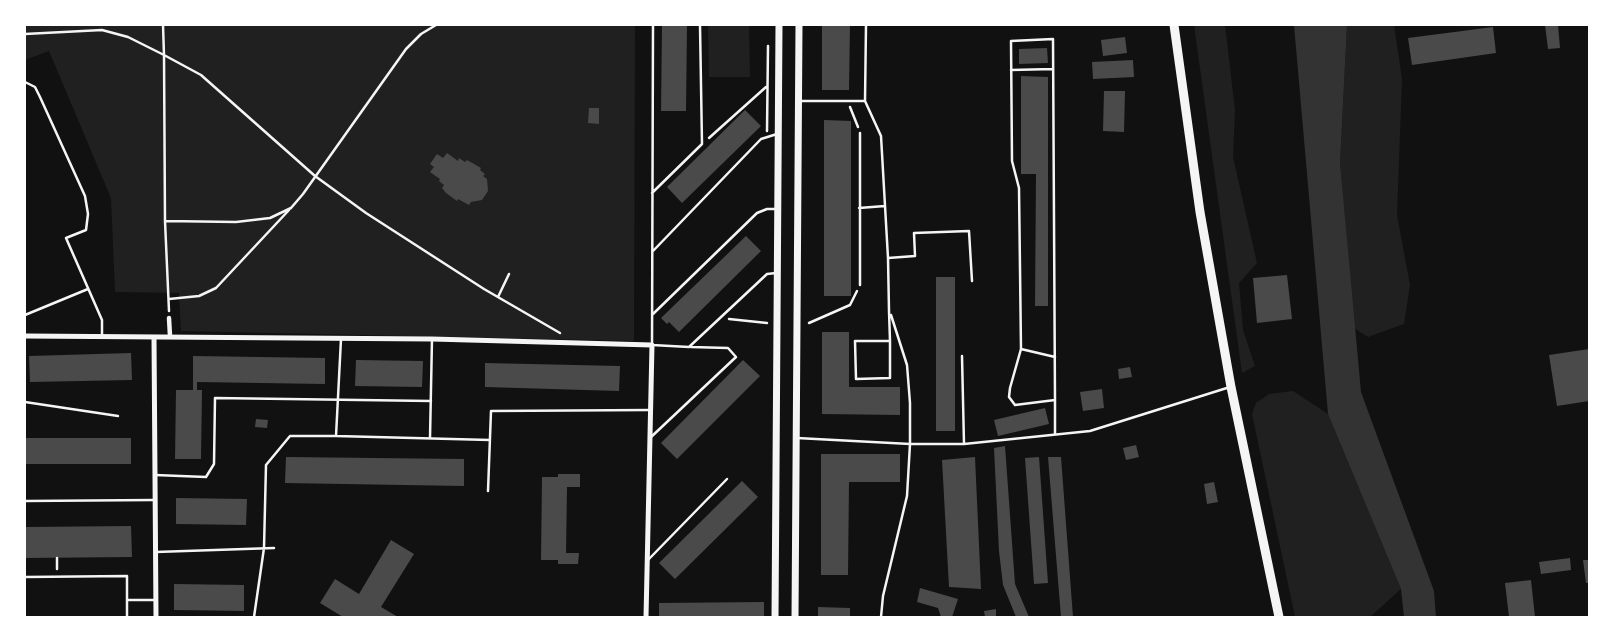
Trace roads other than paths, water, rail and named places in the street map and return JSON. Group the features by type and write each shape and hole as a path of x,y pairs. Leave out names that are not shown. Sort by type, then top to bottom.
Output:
{"highway":[{"path":"1174,25 1200,212 1230,387 1279,617"}],"street":[{"path":"775,617 779,25"},
{"path":"795,617 798,25"},
{"path":"170,318 170,336"},
{"path":"25,336 154,338 170,336 341,337 652,345 646,617"},
{"path":"154,338 156,617"}],"lane":[{"path":"650,438 736,357 728,348 652,345 653,25"},
{"path":"652,193 702,144 700,25"},
{"path":"866,25 865,100 881,136 888,258 890,341 890,378 856,378 855,341 890,341"},
{"path":"1055,400 1015,405 1010,397 1010,388 1021,349 1019,188 1012,161 1011,41 1053,39 1055,357 1055,400 1055,434"},
{"path":"1011,70 1053,69"},
{"path":"25,82 35,87 84,196 88,214 86,230 66,238 102,320 102,336"},
{"path":"798,100 865,100"},
{"path":"860,132 860,285"},
{"path":"653,251 761,139 778,134"},
{"path":"860,208 885,206"},
{"path":"652,315 758,213 767,209 778,209"},
{"path":"888,258 914,256 914,232 969,232 972,281"},
{"path":"689,347 767,274 777,272"},
{"path":"25,315 88,288"},
{"path":"881,617 883,596 907,496 910,444 908,365 889,311"},
{"path":"336,436 341,337"},
{"path":"430,438 432,339"},
{"path":"1021,349 1055,357"},
{"path":"962,356 964,444"},
{"path":"796,438 910,444 964,444 1090,430 1230,387"},
{"path":"154,475 206,477 214,464 215,398 431,400"},
{"path":"25,402 118,416"},
{"path":"488,491 492,411 651,410"},
{"path":"254,617 264,548 266,465 290,436 490,440"},
{"path":"648,560 727,479"},
{"path":"25,501 154,500"},
{"path":"156,552 274,548"},
{"path":"25,577 127,576 127,617"},
{"path":"127,600 156,600"}]}
